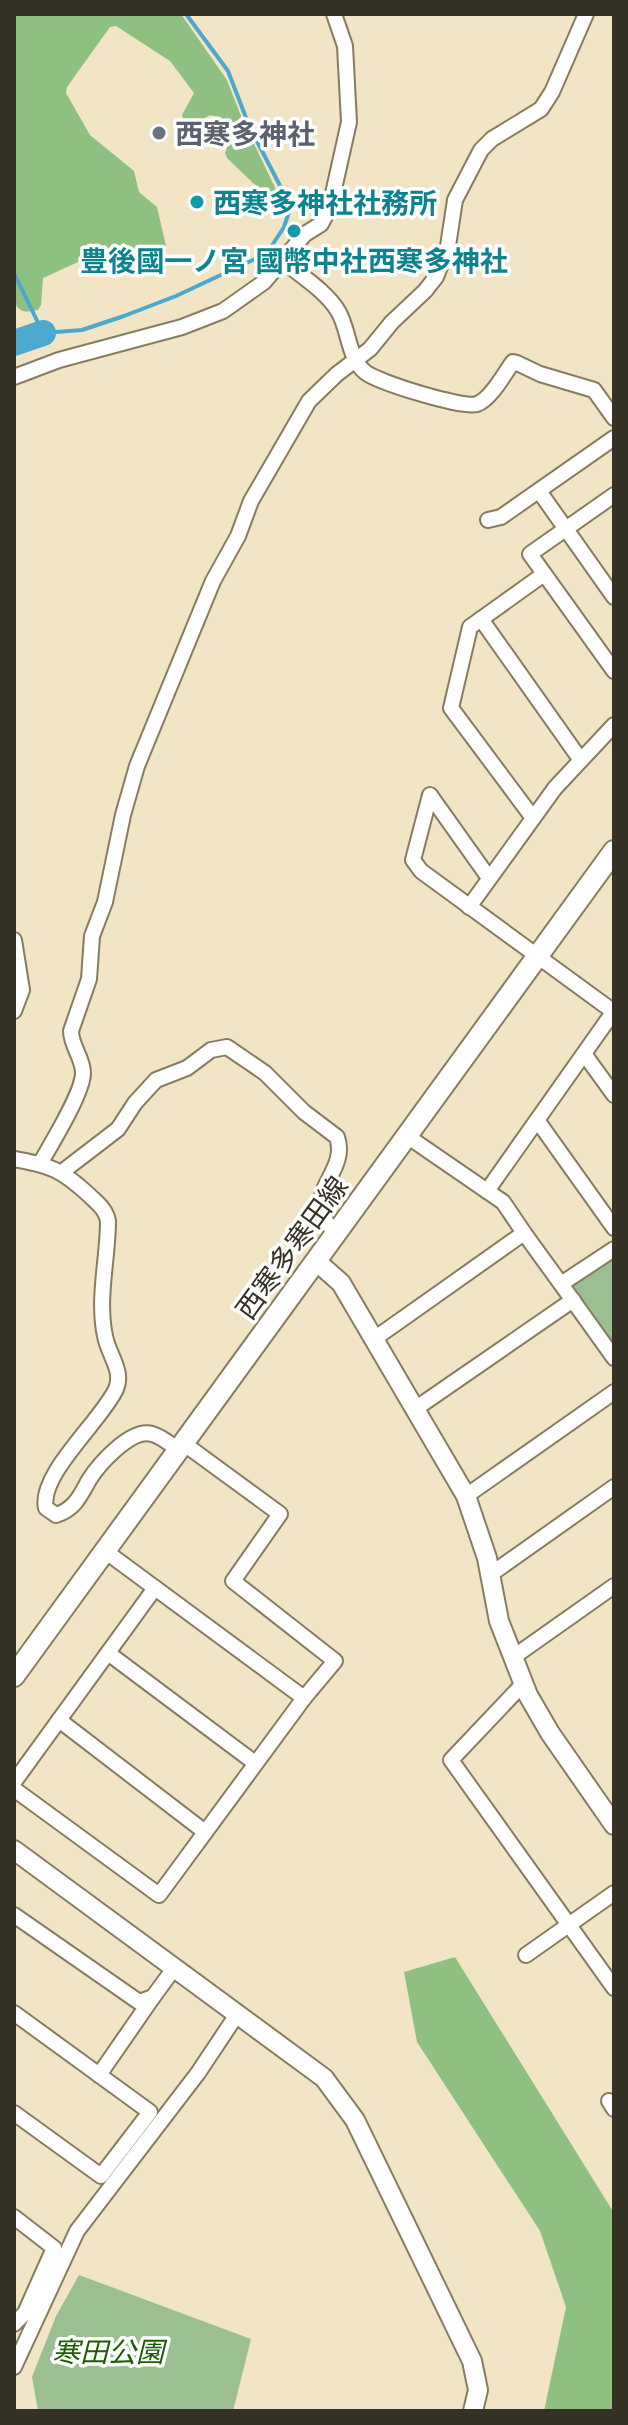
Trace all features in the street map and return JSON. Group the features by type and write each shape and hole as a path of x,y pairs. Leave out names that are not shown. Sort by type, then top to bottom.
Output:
{"main road":[{"name":"西寒多寒田線","path":"14,1676 614,851"}],"street":[{"path":"14,377 70,357 182,327 223,311 255,290 305,234 324,219 349,122 345,46 334,14"},
{"path":"40,1164 83,1077 71,1031 89,979 92,936 105,902 108,877 131,783 213,581 238,536 260,483 303,410 328,383 370,349 436,277 448,246 455,200 481,150 492,139 541,109 552,92 586,14"},
{"path":"283,261 335,307 356,359 366,373 383,382 464,405 481,402 513,362 540,374 594,390 614,418"},
{"path":"488,520 501,517 614,438"},
{"path":"539,491 614,597"},
{"path":"614,495 530,554 614,671"},
{"path":"533,818 451,708 470,627 544,574"},
{"path":"481,619 580,759"},
{"path":"469,907 580,759 614,725"},
{"path":"487,1191 614,1012 421,871 413,860 430,795 489,878"},
{"path":"14,940 22,990 14,1011"},
{"path":"62,1172 118,1129 135,1103 156,1080 194,1064 211,1050 227,1047 265,1073 304,1112 337,1137 339,1154 320,1201 325,1221 336,1233"},
{"path":"585,1055 614,1095"},
{"path":"537,1120 614,1228"},
{"path":"407,1136 503,1202 614,1358"},
{"path":"14,1159 62,1172 105,1210 107,1216 108,1249 102,1316 105,1339 119,1379 100,1415 59,1467 45,1496 46,1508 56,1515 71,1508 91,1476 117,1448 137,1434 153,1434 181,1447 280,1514 233,1581 335,1661 255,1763 159,1895 14,1789"},
{"path":"374,1339 524,1233"},
{"path":"561,1284 614,1249"},
{"path":"316,1261 341,1283 466,1496 491,1574 499,1621 523,1684 550,1733 614,1825"},
{"path":"415,1409 573,1300"},
{"path":"466,1496 614,1392"},
{"path":"491,1574 614,1487"},
{"path":"105,1551 304,1698"},
{"path":"512,1658 614,1586"},
{"path":"14,1782 155,1588"},
{"path":"108,1653 255,1763"},
{"path":"523,1684 451,1760 614,1988"},
{"path":"59,1720 205,1832"},
{"path":"14,1850 324,2078 355,2120 472,2361 478,2390 473,2411"},
{"path":"526,1955 614,1893"},
{"path":"14,1915 139,2002 153,1997"},
{"path":"99,2075 175,1967"},
{"path":"14,2013 150,2112 101,2176 14,2113"},
{"path":"14,2367 77,2231 198,2073 238,2013"},
{"path":"14,2217 54,2248 25,2313 14,2324"}],"green space":[{"path":"14,14 181,14 227,80 281,200 277,201 253,183 227,158 225,153 231,137 218,117 210,115 187,129 182,115 194,93 170,61 116,26 110,27 67,87 66,93 90,135 134,171 139,192 157,207 166,246 151,255 109,248 43,278 38,310 21,310 14,302"},
{"path":"614,1253 614,1348 571,1287 572,1281"},
{"path":"455,1957 614,2213 614,2411 544,2411 566,2307 540,2231 417,2042 404,1972"},
{"name":"寒田公園","path":"79,2275 251,2339 233,2411 38,2411 32,2377 56,2316"}],"waterway":[{"path":"14,273 43,333 82,330 176,296 269,250 284,227 289,212 288,201 250,128 228,71 186,14"},
{"path":"14,343 43,333"}],"place":[{"name":"西寒多神社","path":"159,133"},
{"name":"西寒多神社社務所","path":"197,202"},
{"name":"豊後國一ノ宮 國幣中社西寒多神社","path":"294,231"}]}
